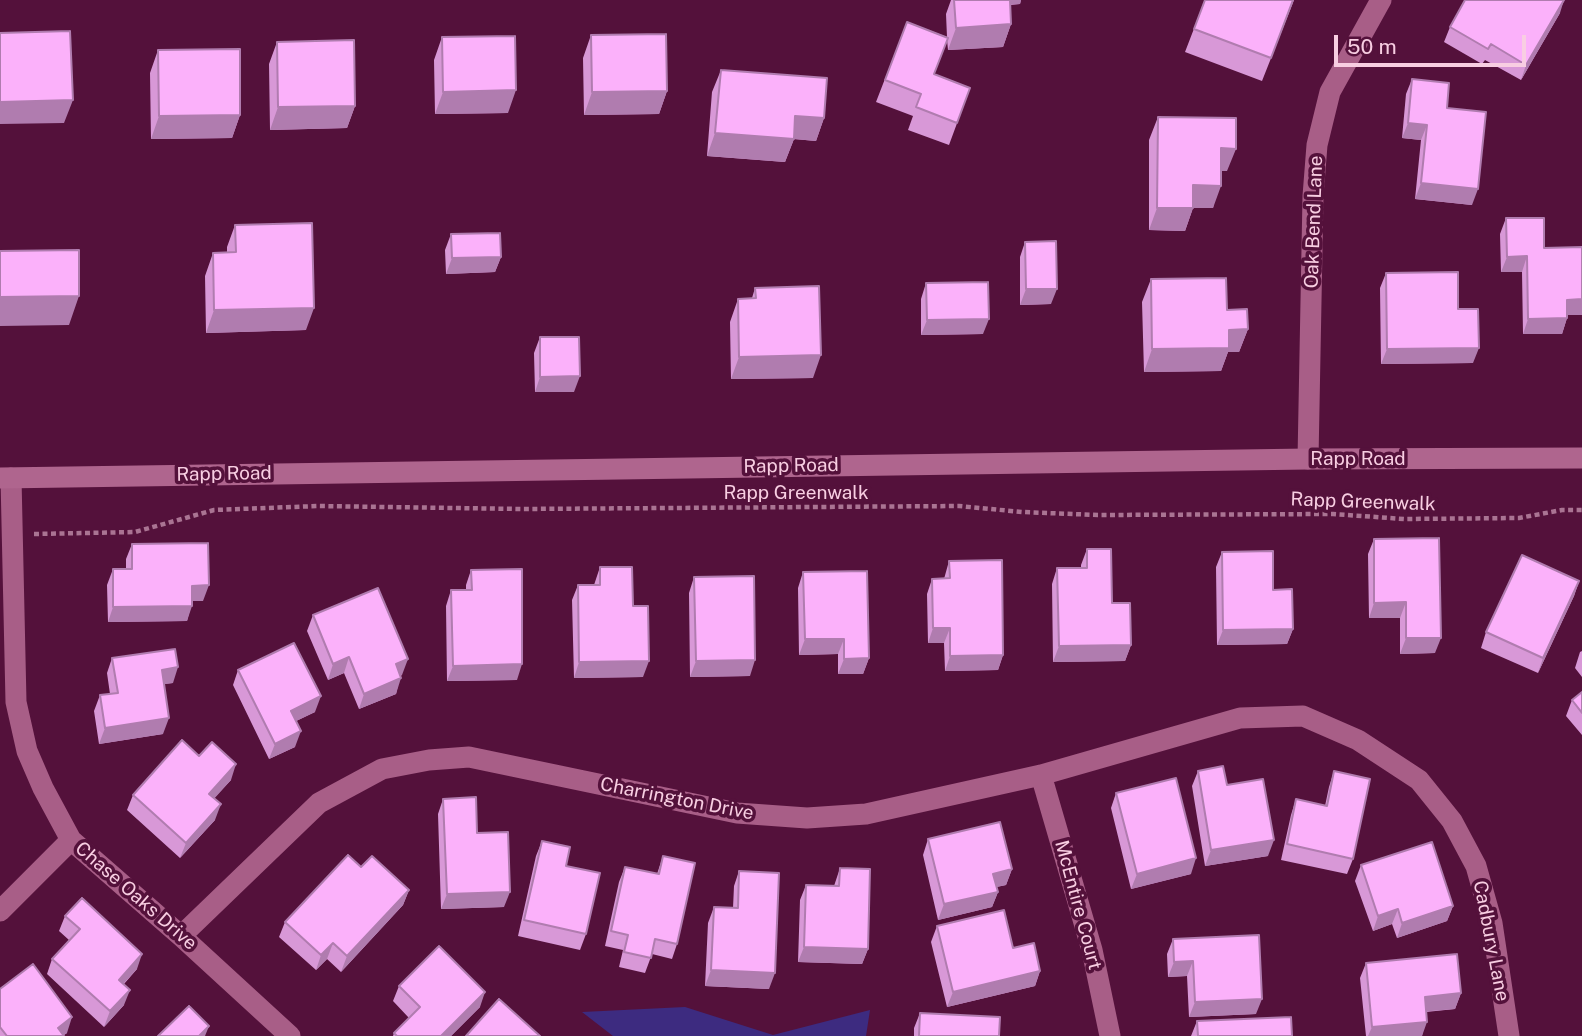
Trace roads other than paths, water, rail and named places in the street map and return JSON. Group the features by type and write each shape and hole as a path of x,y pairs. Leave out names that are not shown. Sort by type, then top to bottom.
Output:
{"street":[{"name":"Oak Bend Lane","path":"1308,459 1313,196 1317,145 1330,92 1381,0"},
{"name":"Rapp Road","path":"5,478 1308,459 1582,458"},
{"name":"Chase Oaks Drive","path":"5,478 12,535 16,702 27,751 71,840 290,1036"},
{"name":"Charrington Drive","path":"181,936 319,803 383,769 406,764 469,757 737,813 807,818 866,814 1041,775 1240,718 1303,716 1358,740 1419,780"},
{"name":"McEntire Court","path":"1041,775 1091,950 1110,1036"},
{"name":"Cadbury Lane","path":"1419,780 1452,821 1476,866 1492,923 1509,1036"},
{"path":"0,911 71,840"}]}
